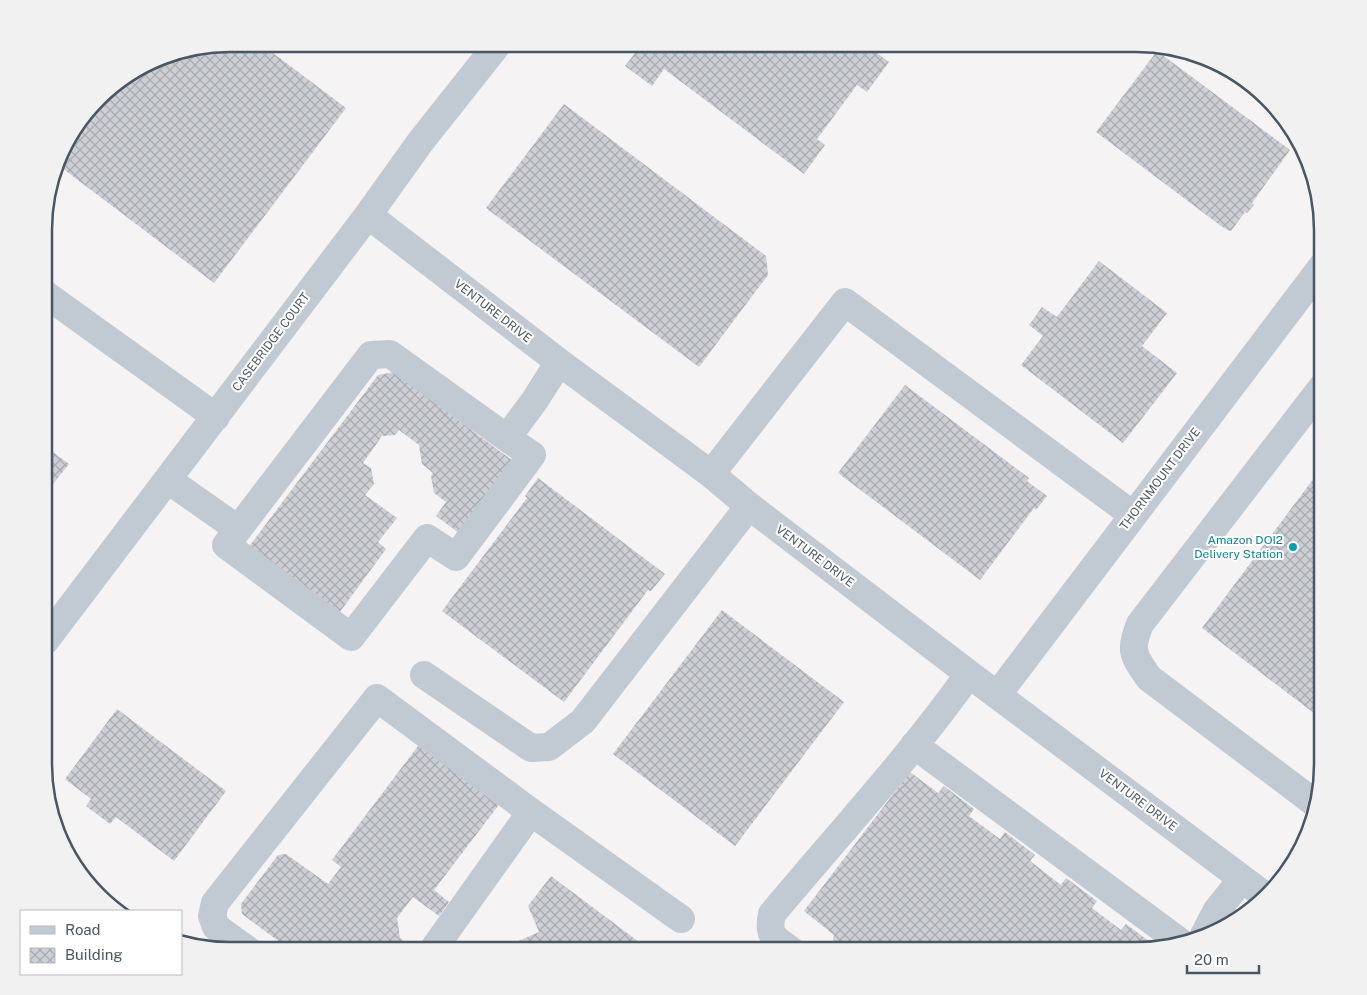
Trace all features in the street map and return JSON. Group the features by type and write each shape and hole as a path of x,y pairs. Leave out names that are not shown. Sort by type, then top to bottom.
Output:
{"street":[{"name":"CASEBRIDGE COURT","path":"53,631 368,215 420,140 492,52"},
{"name":"VENTURE DRIVE","path":"368,215 559,362 711,474 749,506 969,674 1260,892"},
{"name":"THORNMOUNT DRIVE","path":"998,694 1314,277"},
{"path":"52,299 216,417"},
{"path":"711,474 845,302 1133,515"},
{"path":"390,354 507,438 532,456 456,557 427,538 351,637 226,545 371,355 390,354"},
{"path":"507,438 536,400 559,362"},
{"path":"1311,800 1149,678 1136,659 1133,641 1140,624 1314,398"},
{"path":"168,480 238,528"},
{"path":"424,675 531,748 549,747 583,721 749,506"},
{"path":"780,942 772,936 769,926 772,914 914,745 969,674"},
{"path":"237,942 216,927 212,916 215,903 377,698 681,920"},
{"path":"914,745 1175,938"},
{"path":"438,942 532,812"},
{"path":"1208,927 1217,910 1242,879"}],"building":[{"path":"230,52 272,52 346,108 214,283 63,169 76,142 89,122 122,89 141,76 173,62 196,56"},
{"path":"636,52 876,52 889,62 867,92 857,85 817,139 825,145 804,174 664,69 652,86 625,66"},
{"path":"1155,54 1160,54 1290,150 1252,203 1254,205 1247,213 1245,212 1231,231 1229,231 1096,132"},
{"path":"564,104 766,256 768,275 699,367 486,208"},
{"path":"1099,261 1167,313 1142,346 1177,373 1123,443 1021,365 1043,336 1029,325 1042,307 1057,317"},
{"path":"394,372 513,461 459,533 436,516 446,502 434,493 431,476 433,473 422,464 419,445 399,430 395,435 382,436 363,463 371,468 374,484 365,495 397,518 378,542 386,549 337,616 248,548 378,375"},
{"path":"905,385 1029,478 1027,481 1047,496 1036,510 1034,508 980,580 838,473"},
{"path":"52,452 69,464 52,485"},
{"path":"538,478 665,574 651,591 648,590 564,702 442,611 527,498 525,496"},
{"name":"Amazon DOI2 Delivery Station","path":"1314,478 1314,713 1202,628"},
{"path":"722,610 844,702 735,846 613,754"},
{"path":"117,709 226,791 174,861 116,817 110,824 86,806 91,799 65,779"},
{"path":"424,738 501,802 434,890 449,902 439,916 413,897 397,918 400,938 405,942 280,942 242,914 241,904 278,855 286,854 328,884 341,867 332,860"},
{"path":"910,772 938,793 944,786 974,809 969,816 1000,839 1005,832 1035,855 1030,861 1061,885 1066,878 1097,901 1092,908 1121,930 1126,924 1150,942 833,942 834,935 804,911"},
{"path":"551,876 639,942 516,942 539,932 528,906"}],"place":[{"name":"Amazon DOI2 Delivery Station","path":"1293,547"}]}
